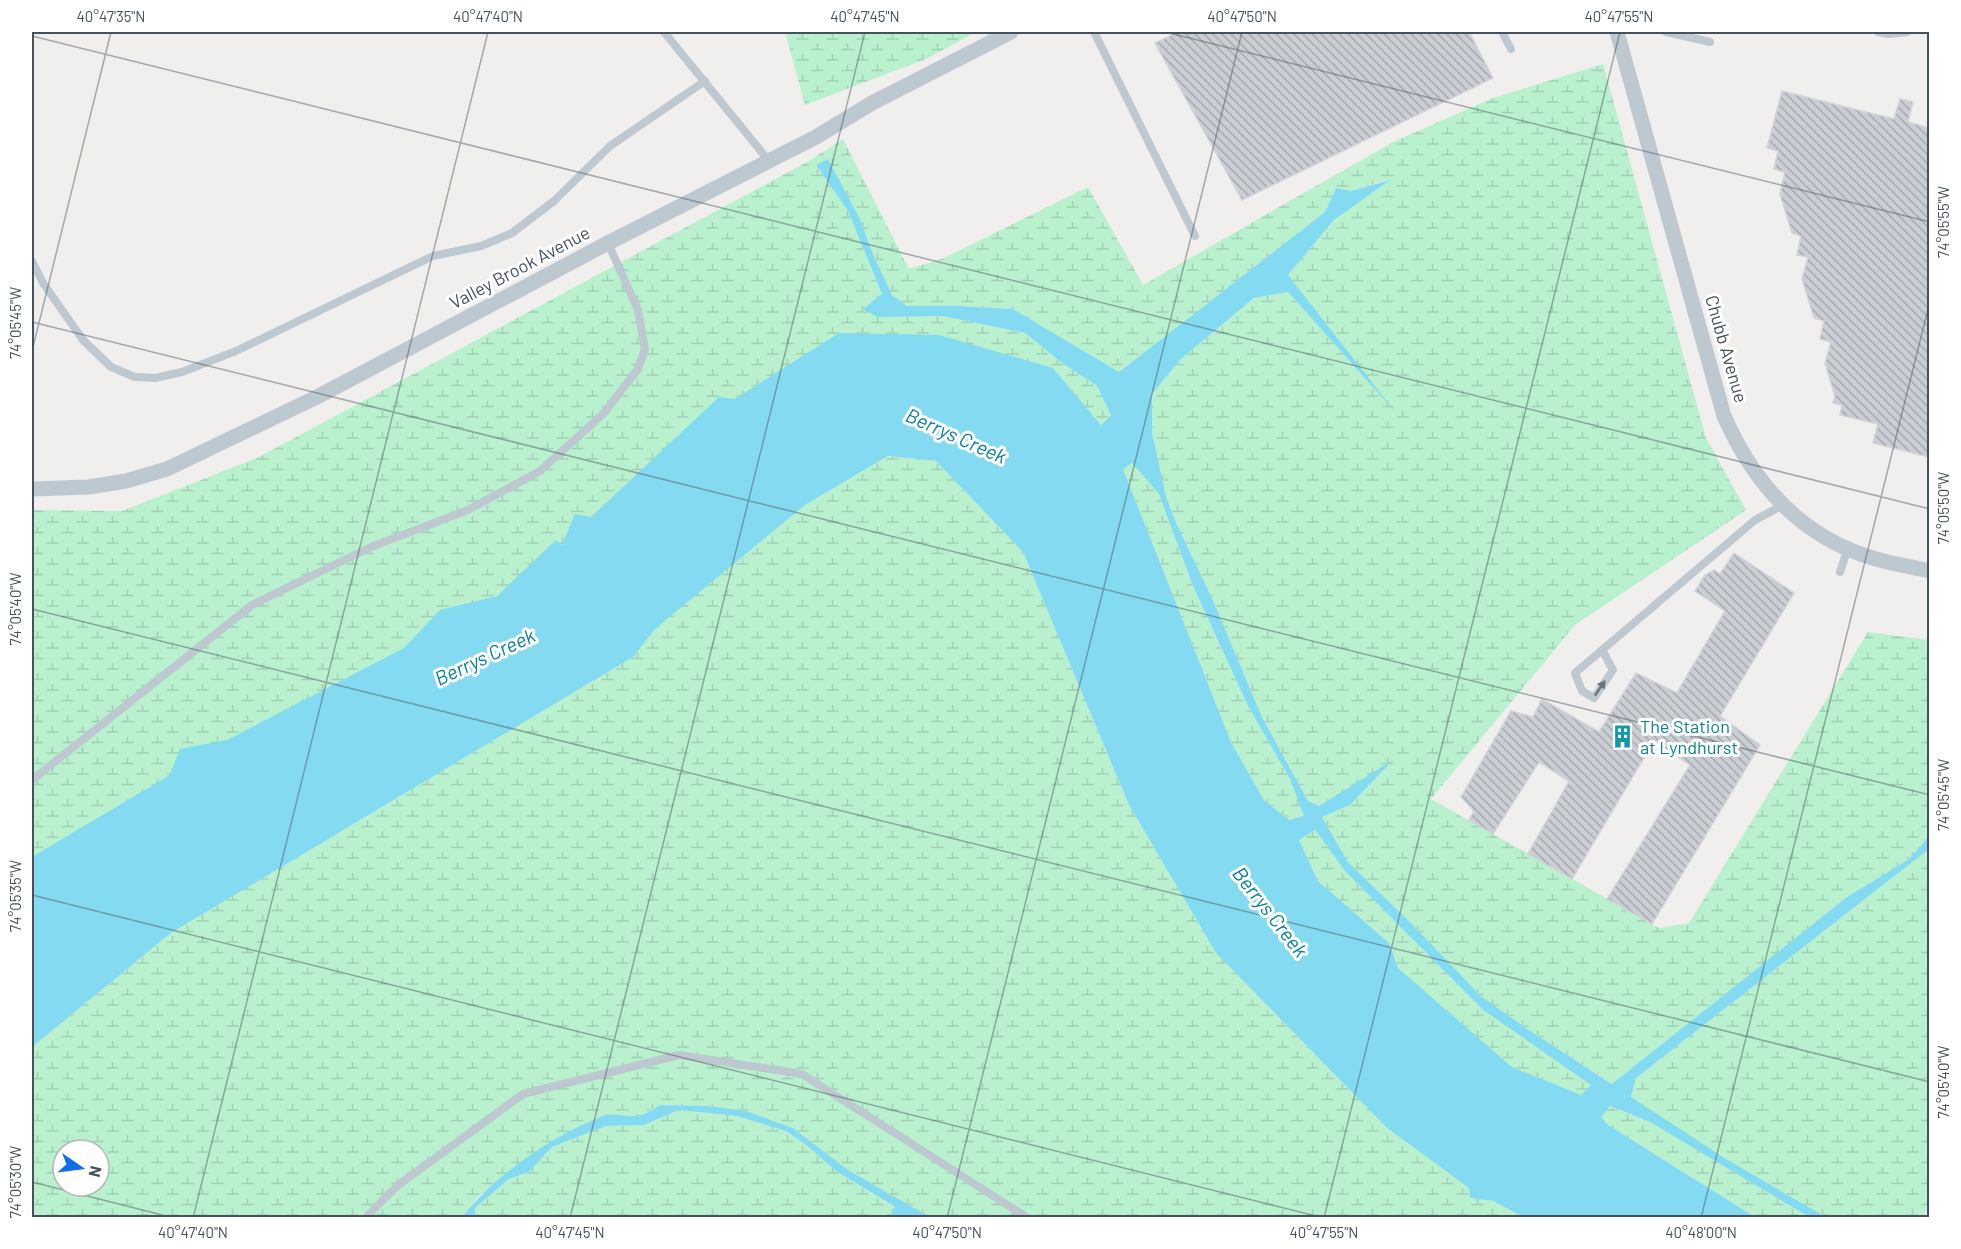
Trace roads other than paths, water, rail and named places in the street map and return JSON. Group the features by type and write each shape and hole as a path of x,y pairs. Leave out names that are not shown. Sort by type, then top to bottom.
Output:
{"street":[{"name":"Valley Brook Avenue","path":"32,489 89,487 126,482 167,470 316,397 608,243 816,137 872,103 1011,32"},
{"name":"Chubb Avenue","path":"1617,32 1724,416 1736,442 1750,466 1770,492 1820,533 1848,548 1875,558 1929,571"}],"lane":[{"path":"664,32 770,161"},
{"path":"1094,32 1195,236"},
{"path":"1502,32 1511,49"},
{"path":"1666,32 1710,42"},
{"path":"1878,32 1888,34 1907,32"},
{"path":"32,261 43,283 83,340 111,367 135,377 155,378 182,372 236,351 433,256 481,246 512,232 554,201 610,146 705,81"},
{"path":"32,780 252,605 371,548 468,510 540,471 595,421 638,369 645,349 638,310 608,243"},
{"path":"1602,650 1612,670 1594,698 1582,691 1575,673 1602,650 1755,520 1783,504"},
{"path":"1840,572 1848,548"},
{"path":"365,1218 397,1186 523,1095 679,1055 802,1074 1028,1218"}],"water":[{"name":"Berrys Creek","path":"828,159 860,219 892,295 907,306 1013,309 1119,372 1325,212 1336,188 1351,191 1390,180 1334,220 1288,275 1396,413 1288,292 1254,298 1181,359 1152,394 1152,432 1166,497 1177,525 1211,596 1262,717 1308,801 1319,806 1393,760 1350,805 1322,817 1348,862 1482,997 1612,1084 1847,897 1909,859 1929,836 1929,849 1636,1078 1631,1097 1726,1159 1826,1217 1809,1217 1650,1122 1610,1106 1601,1117 1608,1125 1755,1217 1523,1217 1493,1201 1470,1198 1469,1188 1387,1128 1216,953 1129,805 1023,552 936,461 888,456 805,505 655,629 633,657 171,933 32,1047 32,857 170,775 180,749 227,740 404,648 440,610 497,596 556,540 562,545 575,514 591,517 719,397 735,399 839,333 939,335 1053,368 1101,425 1111,415 1097,386 1062,363 1025,333 942,316 877,317 863,309 882,294 848,211 816,165","holes":["1132,463 1159,494 1193,586 1248,706 1290,779 1304,816 1289,820 1264,800 1231,742 1123,469","1315,830 1345,871 1483,1010 1591,1085 1581,1095 1512,1067 1398,968 1389,943 1318,881 1299,840"]},
{"path":"660,1105 709,1106 746,1111 793,1128 848,1170 930,1217 891,1215 895,1207 836,1171 786,1131 737,1116 679,1110 644,1125 606,1126 552,1147 529,1172 509,1179 475,1208 476,1217 462,1217 507,1172 564,1134 603,1116 611,1114 638,1116"}],"place":[{"name":"The Station at Lyndhurst","path":"1622,737"}]}
